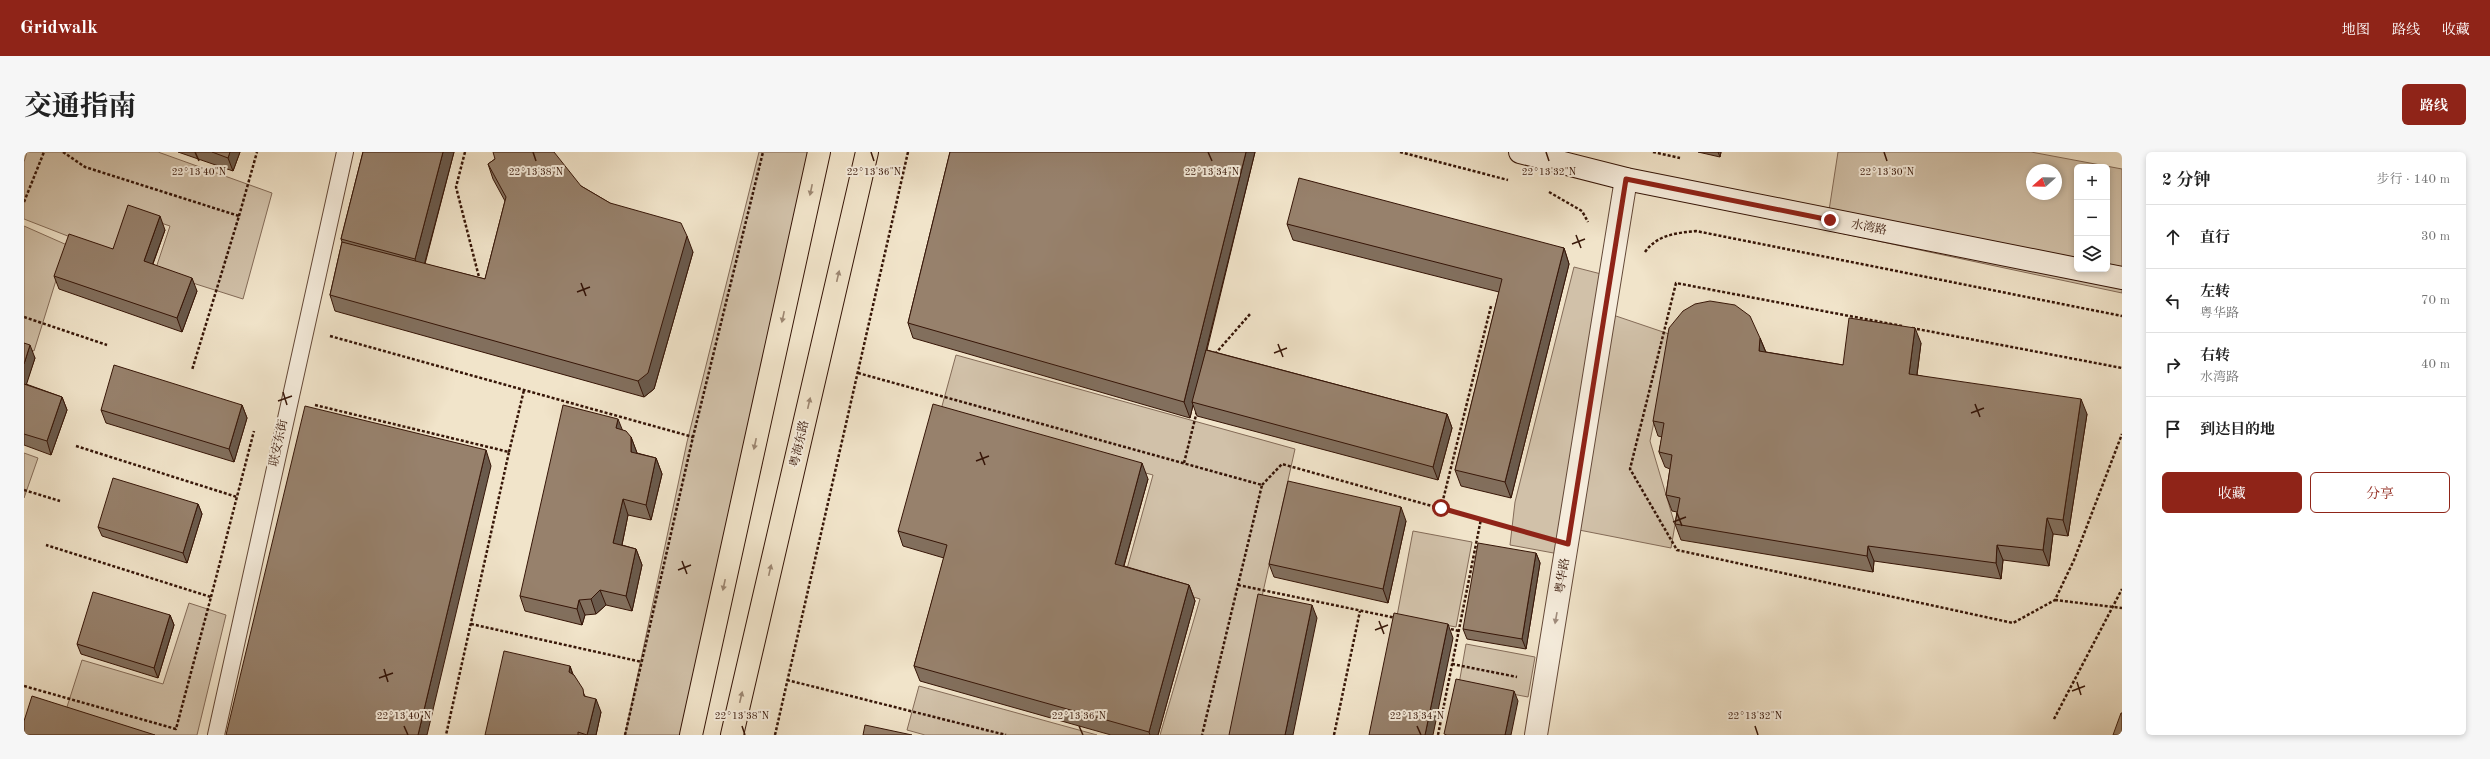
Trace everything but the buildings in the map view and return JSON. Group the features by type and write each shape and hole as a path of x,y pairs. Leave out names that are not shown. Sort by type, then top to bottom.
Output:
{"main road":[{"path":"691,735 819,152"},
{"name":"粤海东路","path":"732,735 867,152"}],"street":[{"name":"水湾路","path":"1520,152 1626,179 2074,268"},
{"name":"粤华路","path":"1536,735 1626,179"},
{"name":"水湾路","path":"2092,272 2122,278"}],"lane":[{"name":"联安东街","path":"216,735 289,399 345,152"}],"path":[{"path":"24,202 44,152"},
{"path":"63,152 85,167 239,216"},
{"path":"192,370 257,152"},
{"path":"465,152 456,187 481,285"},
{"path":"626,735 693,437 763,152"},
{"path":"774,735 908,152"},
{"path":"1400,152 1511,181"},
{"path":"1548,191 1582,211 1590,229"},
{"path":"1642,256 1649,246 1664,236 1696,231 2122,316"},
{"path":"1903,326 1676,283 1630,469 1677,550 2013,623 2055,600 2122,608"},
{"path":"1441,508 1491,306"},
{"path":"1209,360 1251,313"},
{"path":"24,317 107,345"},
{"path":"1911,328 2122,368"},
{"path":"305,329 693,437"},
{"path":"858,373 915,387 1262,485"},
{"path":"446,735 524,390"},
{"path":"289,399 509,452"},
{"path":"1184,463 1199,404"},
{"path":"24,686 176,729 254,429"},
{"path":"2055,600 2082,538 2122,434"},
{"path":"76,446 237,497"},
{"path":"1202,735 1262,485 1282,464 1568,544"},
{"path":"24,490 60,501"},
{"path":"1438,735 1481,519"},
{"path":"46,545 211,598"},
{"path":"1238,585 1398,618"},
{"path":"2054,719 2122,589"},
{"path":"1334,735 1360,611"},
{"path":"471,624 642,662"},
{"path":"1444,628 1459,631"},
{"path":"1452,664 1545,683"},
{"path":"787,680 1006,735"}],"shaded area":[{"path":"27,152 158,152 272,193 243,299 155,271 170,226 128,212 114,254 24,219 24,162"},
{"path":"759,152 812,152 682,735 625,735 687,442"},
{"path":"1838,152 2031,152 2095,164 2074,164 2074,272 2110,272 2110,167 2122,169 2122,293 1826,230"},
{"path":"24,226 67,245 34,351 24,348"},
{"path":"1574,267 1605,275 1559,554 1510,545 1515,502"},
{"path":"1613,315 1672,335 1650,441 1675,525 1671,548 1579,530"},
{"path":"956,355 1295,449 1231,735 1160,735 1200,599 1125,576 1153,475 939,417"},
{"path":"24,453 38,458 24,498"},
{"path":"1413,531 1472,542 1456,627 1397,616"},
{"path":"189,603 226,615 197,735 153,735 66,710 82,660 163,684"},
{"path":"1466,644 1535,657 1528,697 1459,684"},
{"path":"919,686 1097,735 925,735 907,730"}],"route":[{"path":"1441,508 1568,544 1626,179 1830,220"}]}
